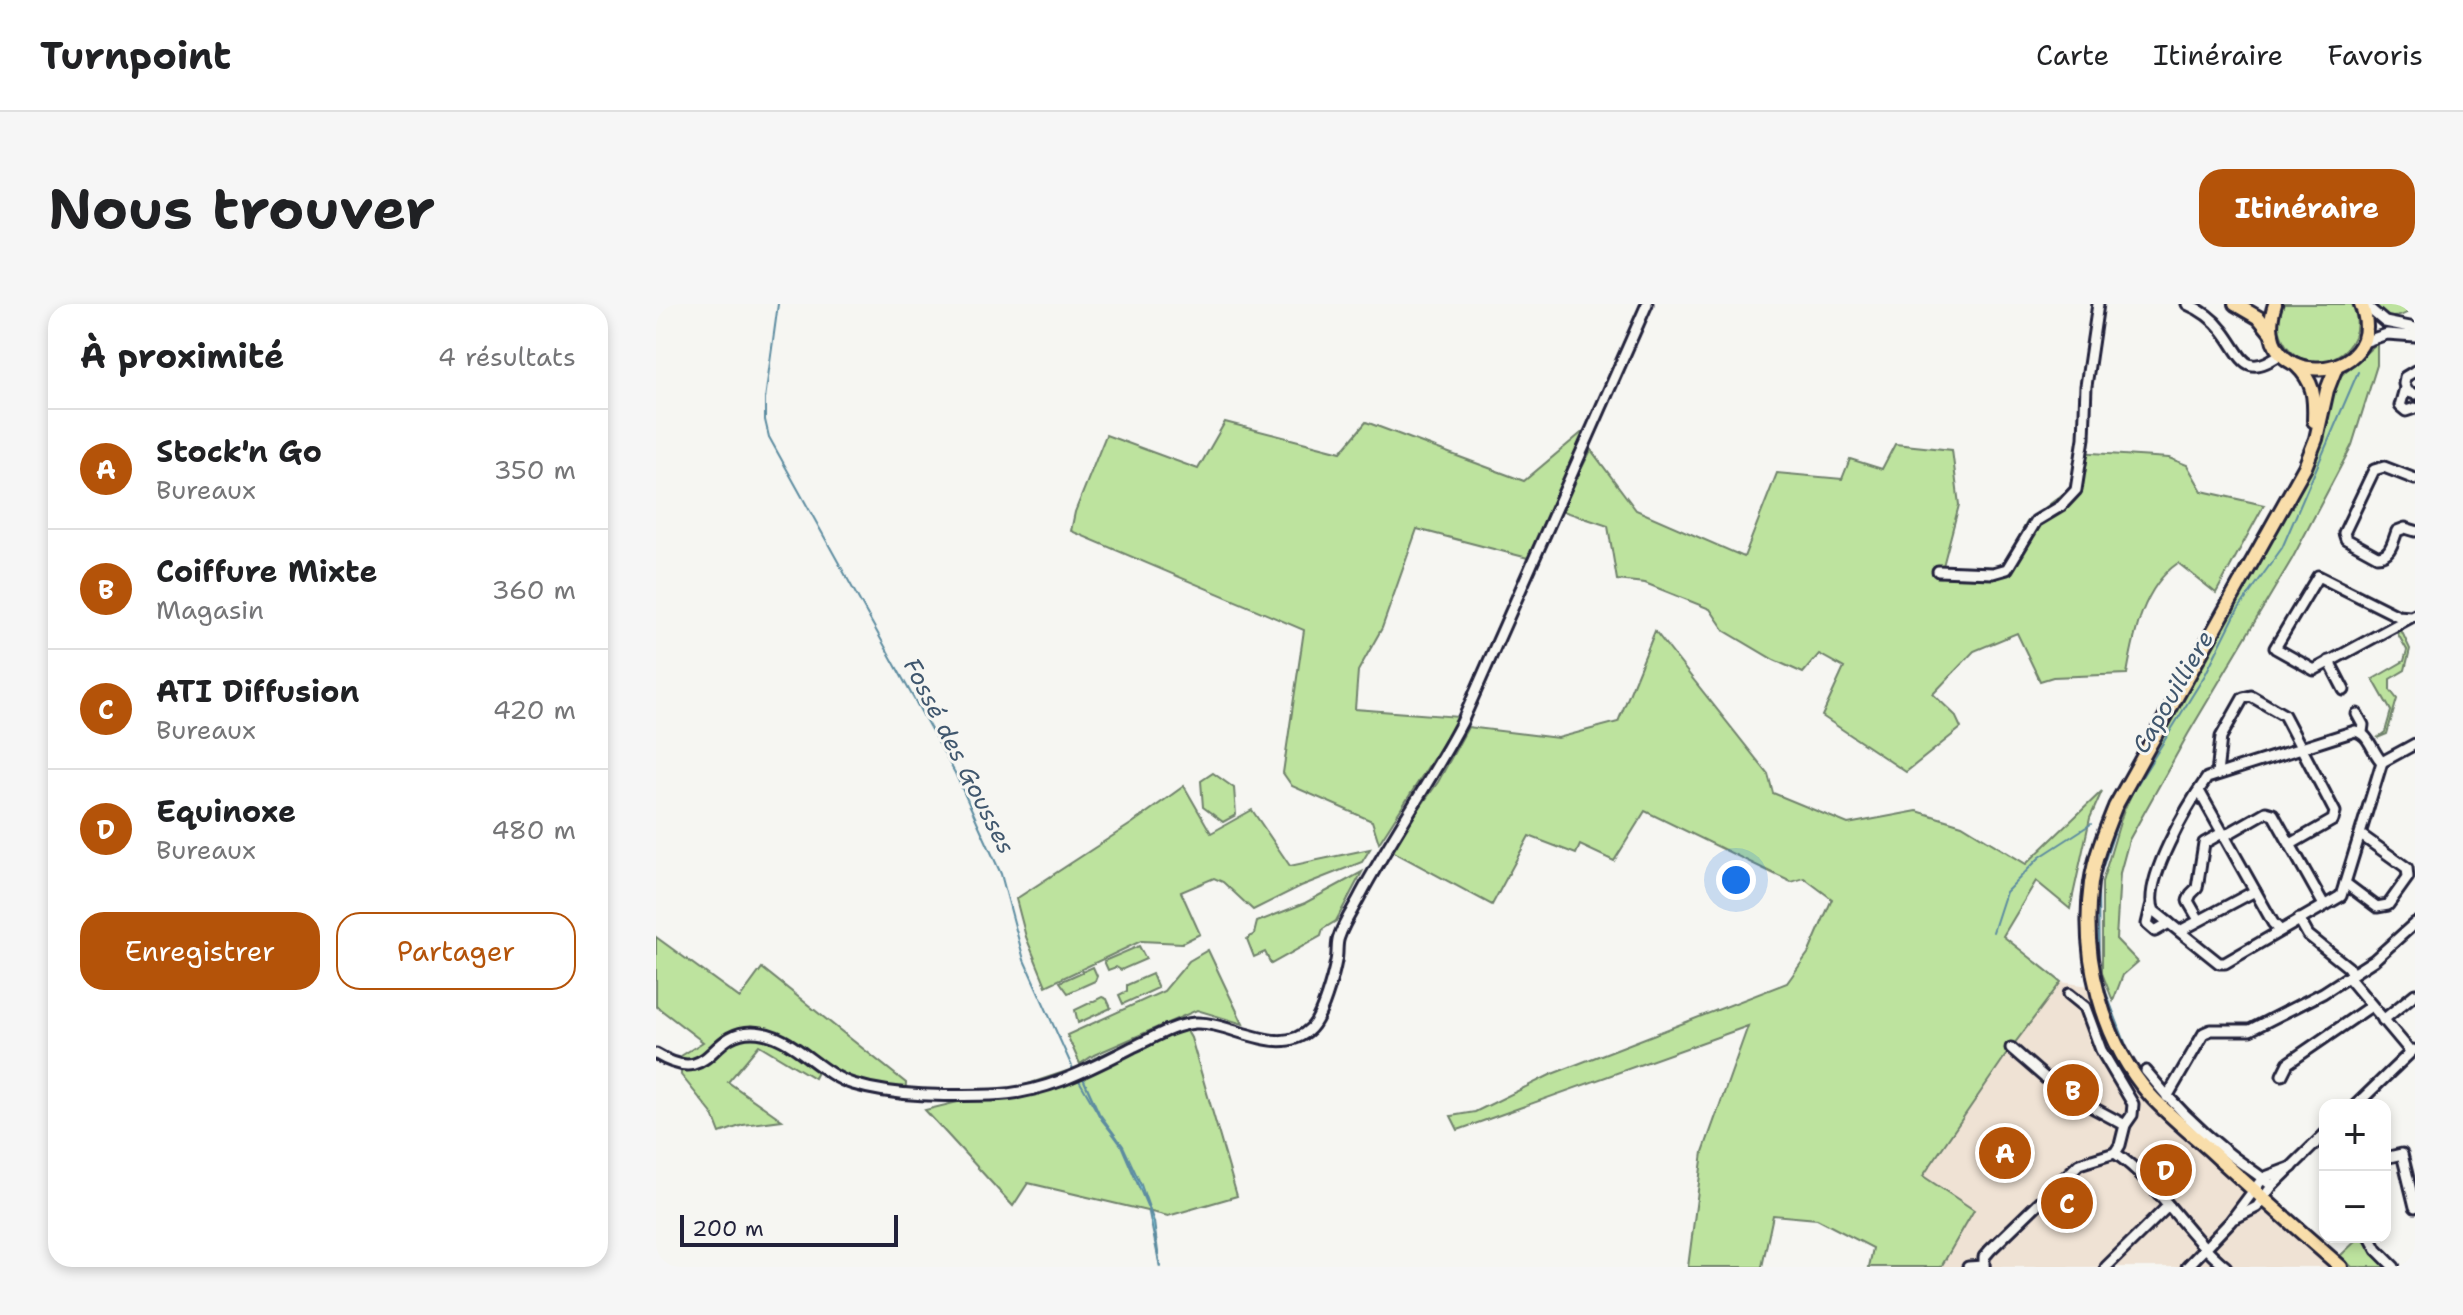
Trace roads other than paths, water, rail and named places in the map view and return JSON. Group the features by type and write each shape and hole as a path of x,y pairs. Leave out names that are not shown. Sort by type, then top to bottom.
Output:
{"main road":[{"path":"2235,304 2259,318 2282,353 2310,382 2315,398 2310,454"},
{"path":"2273,335 2271,325 2275,304"},
{"path":"2293,363 2314,370 2336,367 2346,361 2361,343 2365,320 2362,304"},
{"path":"2336,367 2310,454 2293,490 2115,807 2096,858 2089,901 2091,965 2103,1008 2118,1046 2149,1094 2341,1267"}],"street":[{"path":"656,1054 687,1066 700,1063 729,1039 742,1033 763,1033 789,1045 851,1083 919,1094 993,1095 1018,1093 1060,1083 1166,1031 1192,1023 1214,1025 1272,1040 1286,1040 1310,1029 1318,1019 1337,959 1337,939 1388,844 1440,764 1462,722 1647,304"},
{"path":"1938,571 1993,573 2007,569 2036,521 2061,506 2076,490 2098,304"},
{"path":"2187,304 2214,321 2240,359 2249,365 2259,365 2282,353"},
{"path":"2362,304 2385,322 2415,328"},
{"path":"2361,343 2387,334 2415,336"},
{"path":"2415,371 2405,377 2400,406 2406,411 2415,408"},
{"path":"2405,388 2415,394"},
{"path":"2415,479 2384,467 2374,470 2344,533 2346,539 2377,556 2383,556 2388,553 2397,531 2405,528 2415,531"},
{"path":"2318,576 2398,616 2412,616 2314,670 2275,648 2318,576"},
{"path":"2329,661 2344,690"},
{"path":"2217,774 2221,737 2243,698 2251,696 2284,715 2335,812 2333,820 2291,844"},
{"path":"2357,714 2363,725 2358,732 2207,778 2167,846 2147,924 2155,931 2169,923 2219,963 2225,963 2341,896 2382,762 2415,744"},
{"path":"2358,732 2382,762"},
{"path":"2199,791 2273,923 2280,930"},
{"path":"2199,920 2188,901 2197,888 2204,843 2270,812 2324,905"},
{"path":"2345,883 2377,907 2388,905 2408,877 2407,868 2361,835"},
{"path":"2180,931 2255,891"},
{"path":"2299,919 2308,935 2348,967 2371,1006 2413,1050 2362,1099"},
{"path":"2167,1097 2204,1033 2211,1030 2250,1030 2323,993 2374,960 2415,923"},
{"path":"2069,994 2085,1007 2101,1050 2131,1098 2133,1110 2115,1153"},
{"path":"2383,1020 2415,994"},
{"path":"2282,1075 2288,1063 2371,1006"},
{"path":"2011,1048 2058,1089 2125,1125"},
{"path":"2146,1071 2167,1097 2228,1154 2272,1186"},
{"path":"2230,1222 2255,1208 2272,1186 2319,1140"},
{"path":"2115,1153 2168,1206 2204,1249 2226,1267"},
{"path":"1968,1267 1984,1266 1984,1257 1990,1250 2079,1164 2115,1153"},
{"path":"2391,1157 2402,1154 2415,1207"},
{"path":"2187,1267 2230,1222 2263,1178 2292,1167"},
{"path":"2106,1267 2168,1206"},
{"path":"2373,1243 2394,1267"}],"water":[{"path":"1082,1076 1099,1113 1123,1146 1141,1185 1154,1222 1160,1267 1148,1208 1121,1145 1099,1115"}],"waterway":[{"name":"Fossé des Gousses","path":"778,304 765,399 769,437 955,773 1001,874 1024,960 1074,1071"},
{"name":"Capouilliere","path":"2126,1045 2099,974 2098,881 2122,809 2205,675 2237,611 2282,548 2358,372"},
{"name":"Capouilliere","path":"1993,932 2006,892 2040,857 2091,824"},
{"name":"Fossé des Gousses","path":"1077,1077 1102,1120 1117,1138"},
{"name":"Fossé des Gousses","path":"1158,1256 1160,1267"}],"place":[{"name":"Coiffure Mixte","path":"2073,1090"},
{"name":"Stock'n Go","path":"2005,1153"},
{"name":"Equinoxe","path":"2166,1170"},
{"name":"ATI Diffusion","path":"2067,1203"}]}
